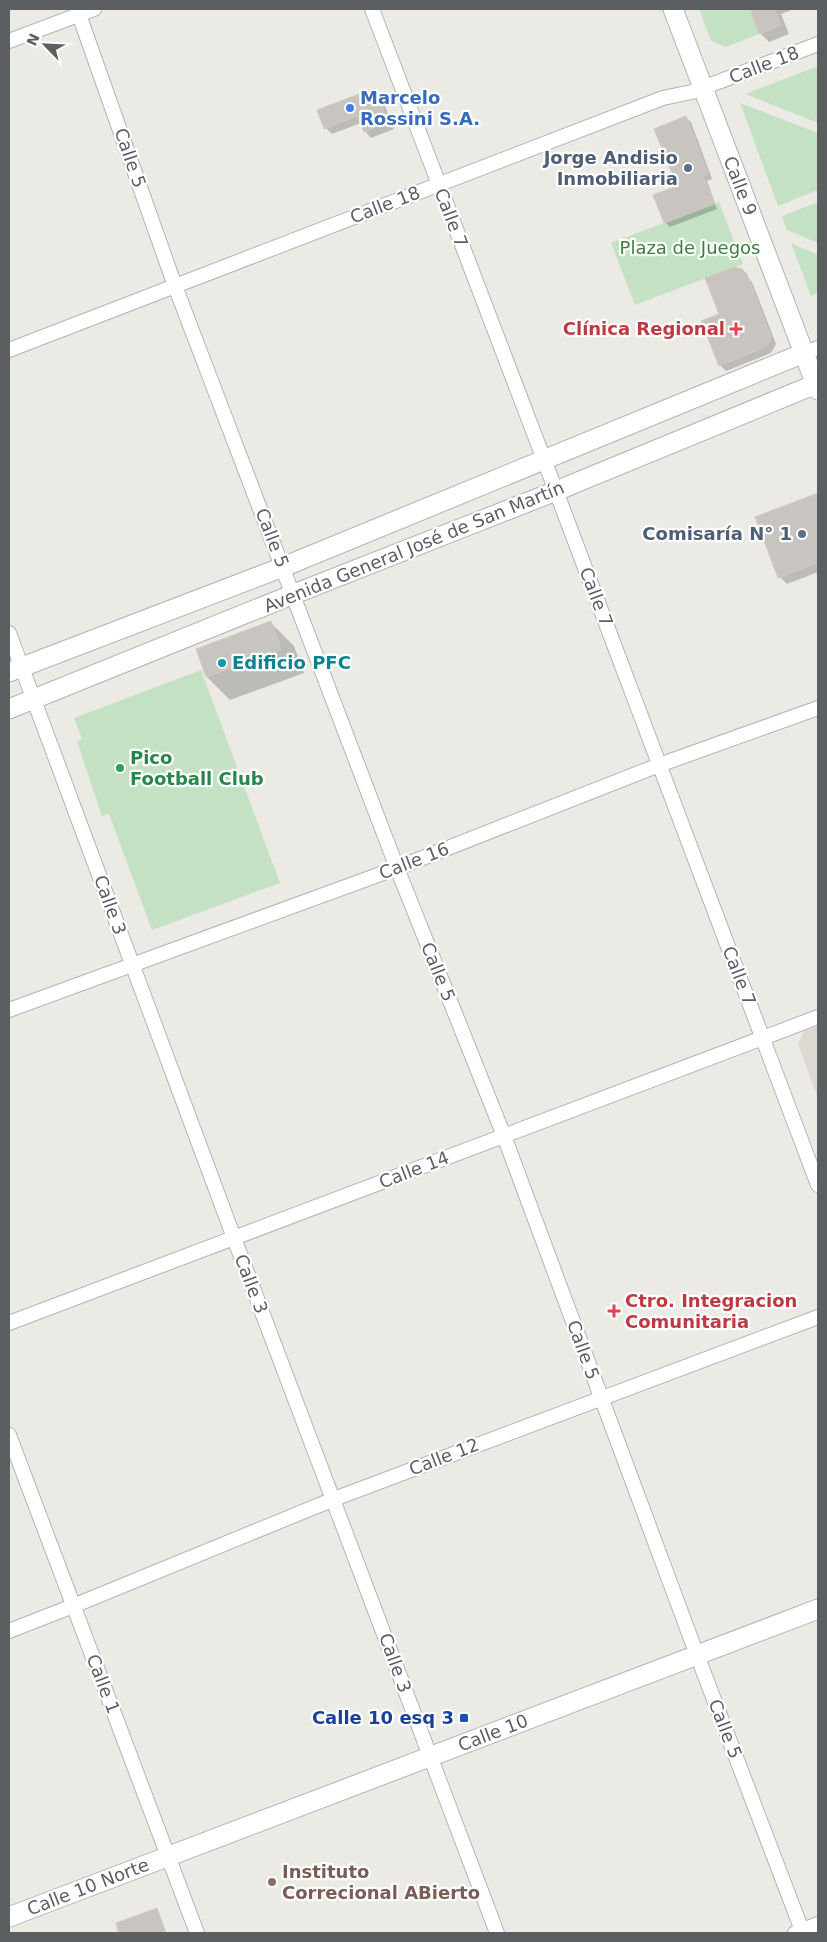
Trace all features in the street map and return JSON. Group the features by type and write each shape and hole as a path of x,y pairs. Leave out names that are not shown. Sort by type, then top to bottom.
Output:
{"main road":[{"name":"Calle 9","path":"673,9 702,88 811,350 817,385"},
{"name":"Avenida General José de San Martín","path":"15,669 283,567 811,350"},
{"name":"Avenida General José de San Martín","path":"9,709 817,385"},
{"name":"Calle 10","path":"168,1856 818,1608"},
{"name":"Calle 10 Norte","path":"9,1916 168,1856"}],"street":[{"path":"9,41 78,12 94,9"},
{"name":"Calle 7","path":"372,9 818,1185"},
{"name":"Calle 5","path":"78,12 175,286 397,868 504,1136 800,1932"},
{"name":"Calle 18","path":"9,350 663,98 687,94 818,44"},
{"name":"Calle 3","path":"9,634 15,669 34,700 234,1238 497,1933"},
{"name":"Calle 16","path":"9,1010 397,868 659,765 818,708"},
{"name":"Calle 14","path":"9,1323 818,1017"},
{"name":"Calle 12","path":"9,1631 334,1499 818,1317"},
{"name":"Calle 1","path":"9,1435 197,1933"},
{"path":"800,1932 818,1924"}],"shaded area":[{"path":"818,1026 818,1098 798,1044 804,1031"}],"green space":[{"path":"699,9 750,9 759,34 726,47 711,41"},
{"path":"818,66 818,123 745,94"},
{"path":"740,103 818,133 818,190 778,206"},
{"name":"Plaza de Juegos","path":"719,202 743,264 635,305 611,243"},
{"path":"818,202 818,243 787,230 782,216"},
{"path":"791,243 818,255 818,293 811,296"},
{"path":"201,670 280,883 152,930 109,814 102,816 77,741 82,739 74,718"}],"building":[{"path":"750,9 774,9 781,25 759,34"},
{"name":"Marcelo Rossini S.A.","path":"375,88 388,122 364,132 357,116 324,129 317,110"},
{"path":"686,116 708,174 703,176 714,204 664,223 653,195 677,186 654,129"},
{"name":"Clínica Regional","path":"734,267 742,269 747,274 771,338 765,347 719,366 701,321 719,314 705,278"},
{"path":"818,493 818,562 778,578 755,517"},
{"name":"Edificio PFC","path":"271,621 281,649 206,677 196,649"},
{"path":"157,1908 166,1933 119,1933 116,1923"}],"place":[{"name":"Marcelo Rossini S.A.","path":"350,108"},
{"name":"Jorge Andisio Inmobiliaria","path":"688,168"},
{"name":"Clínica Regional","path":"736,329"},
{"name":"Comisaría N° 1","path":"802,534"},
{"name":"Edificio PFC","path":"222,663"},
{"name":"Pico Football Club","path":"120,768"},
{"name":"Ctro. Integracion Comunitaria","path":"614,1311"},
{"name":"Calle 10 esq 3","path":"464,1718"},
{"name":"Instituto Correcional ABierto","path":"272,1882"}]}
